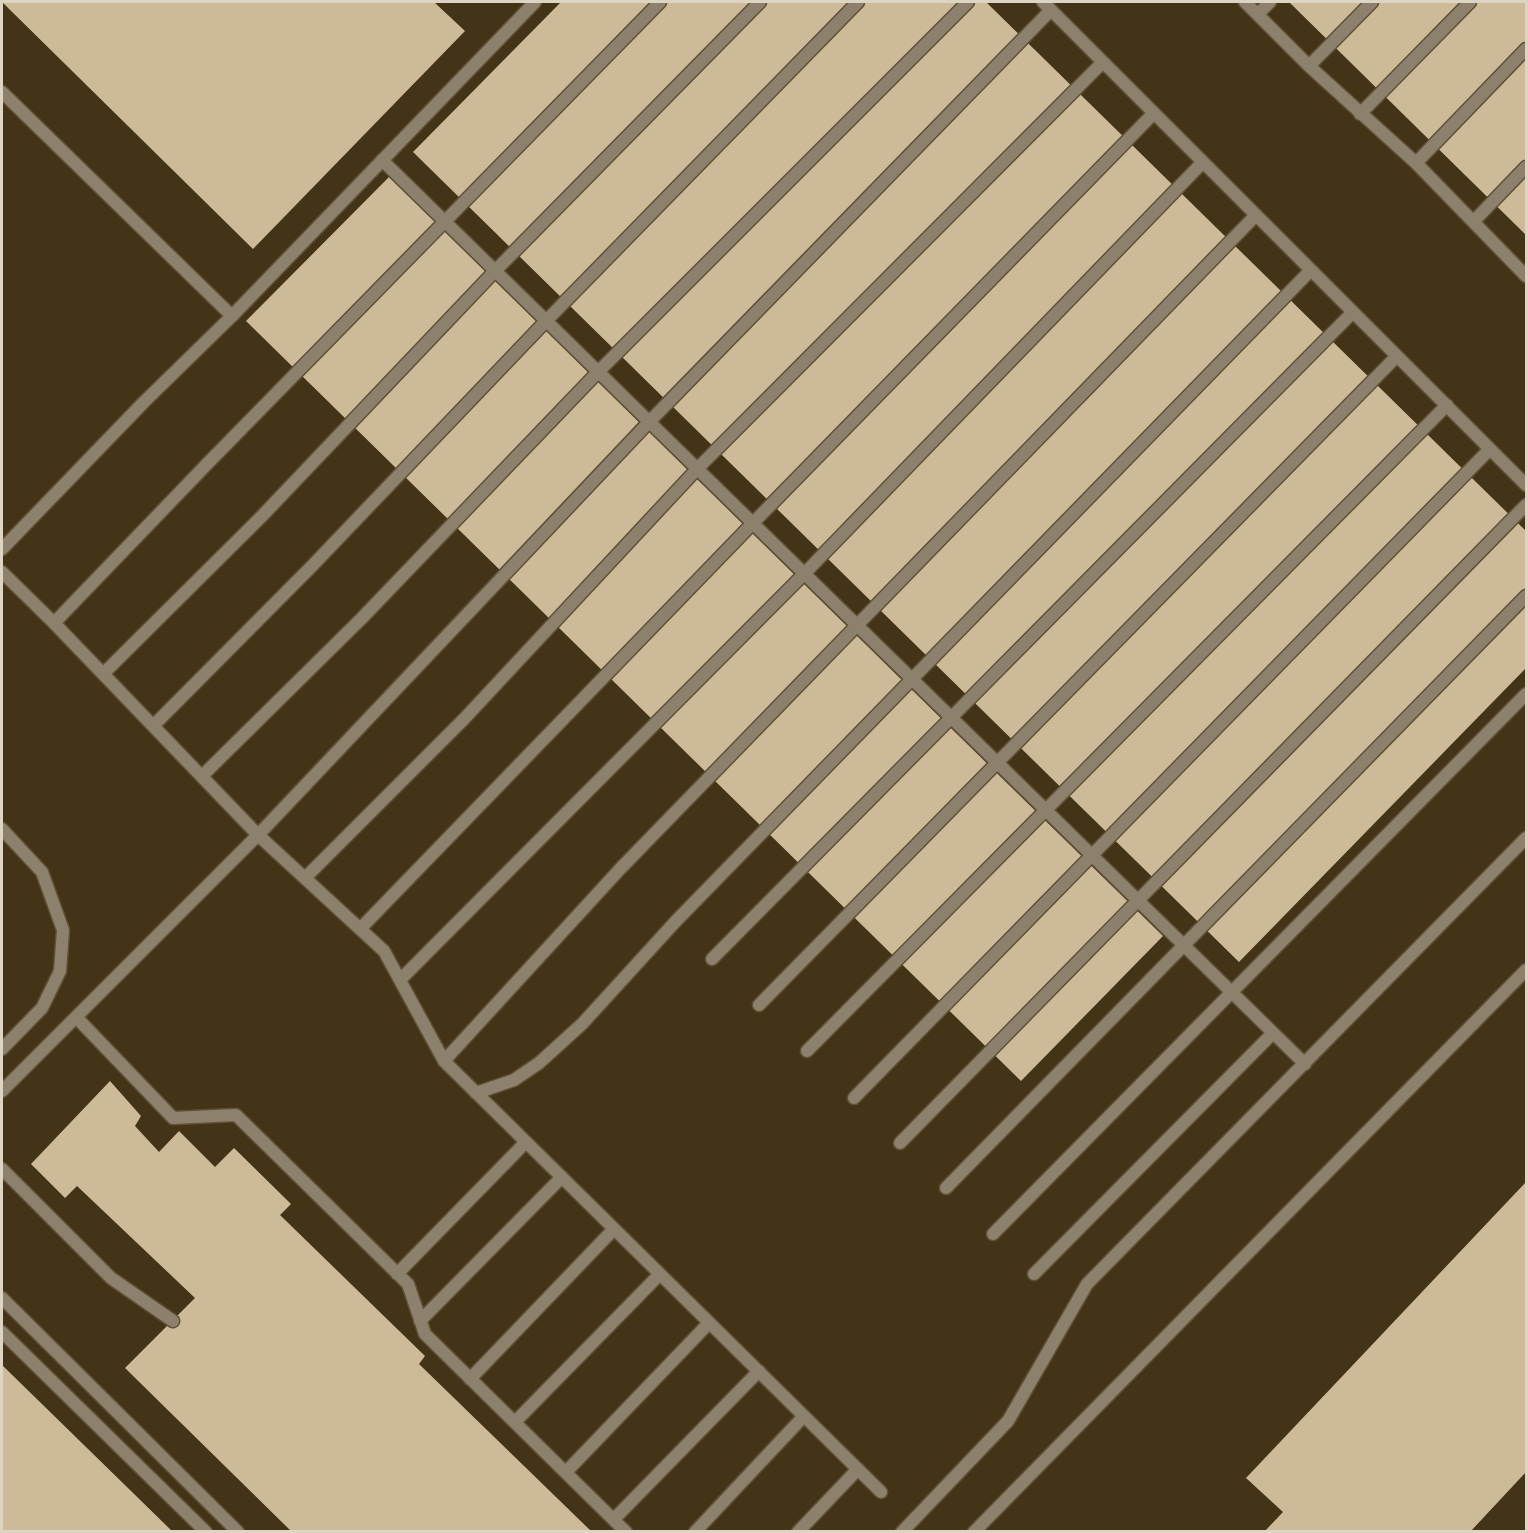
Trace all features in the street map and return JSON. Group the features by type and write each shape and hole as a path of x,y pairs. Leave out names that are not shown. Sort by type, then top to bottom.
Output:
{"lane":[{"path":"2,549 144,402 232,316 535,2"},
{"path":"54,623 660,2"},
{"path":"103,674 262,516 495,271 760,2"},
{"path":"153,726 312,566 546,321 858,2"},
{"path":"202,776 362,618 598,372 968,2"},
{"path":"1245,2 1309,66 1416,164 1526,274"},
{"path":"1258,14 1269,2"},
{"path":"1309,66 1372,2"},
{"path":"1360,114 1470,2"},
{"path":"2,1091 258,834 1047,6 1527,485"},
{"path":"1416,164 1527,49"},
{"path":"305,878 464,719 697,469 1103,62"},
{"path":"2,92 232,316"},
{"path":"360,929 1154,113"},
{"path":"382,160 1305,1064"},
{"path":"400,980 804,574 1203,162"},
{"path":"1474,221 1527,167"},
{"path":"444,1061 620,868 1256,215"},
{"path":"476,1093 514,1080 539,1063 582,1024 676,921 1311,270"},
{"path":"712,958 1353,312"},
{"path":"759,1005 1397,356"},
{"path":"807,1051 1447,405"},
{"path":"854,1098 1490,449"},
{"path":"900,1143 1527,505"},
{"path":"2,572 258,834 384,951 444,1061 881,1492"},
{"path":"946,1188 1527,596"},
{"path":"993,1234 1527,694"},
{"path":"2,829 42,872 63,930 60,970 42,1008 2,1049"},
{"path":"902,1532 1008,1421 1087,1284 1527,838"},
{"path":"975,1532 1527,970"},
{"path":"76,1017 173,1118 236,1115 408,1284 425,1334 627,1532"},
{"path":"1034,1274 1273,1033"},
{"path":"397,1274 526,1142"},
{"path":"2,1169 111,1278 173,1321"},
{"path":"420,1321 562,1177"},
{"path":"470,1379 614,1229"},
{"path":"515,1422 660,1275"},
{"path":"2,1298 238,1532"},
{"path":"566,1472 709,1323"},
{"path":"2,1332 206,1532"},
{"path":"614,1520 759,1371"},
{"path":"695,1532 804,1416"},
{"path":"798,1532 858,1469"}],"building":[{"path":"2,2 434,2 465,31 253,249"},
{"path":"561,2 986,2 1526,531 1526,668 1239,962 413,152"},
{"path":"1289,2 1526,2 1526,235"},
{"path":"389,177 1163,936 1021,1081 246,321"},
{"path":"110,1081 141,1116 135,1126 159,1152 179,1131 215,1167 234,1148 291,1204 280,1215 425,1356 419,1364 592,1532 292,1532 125,1368 195,1298 77,1186 65,1198 31,1164"},
{"path":"1526,1182 1526,1472 1470,1532 1264,1532 1283,1512 1246,1478"},
{"path":"2,1365 173,1532 2,1532"}]}
